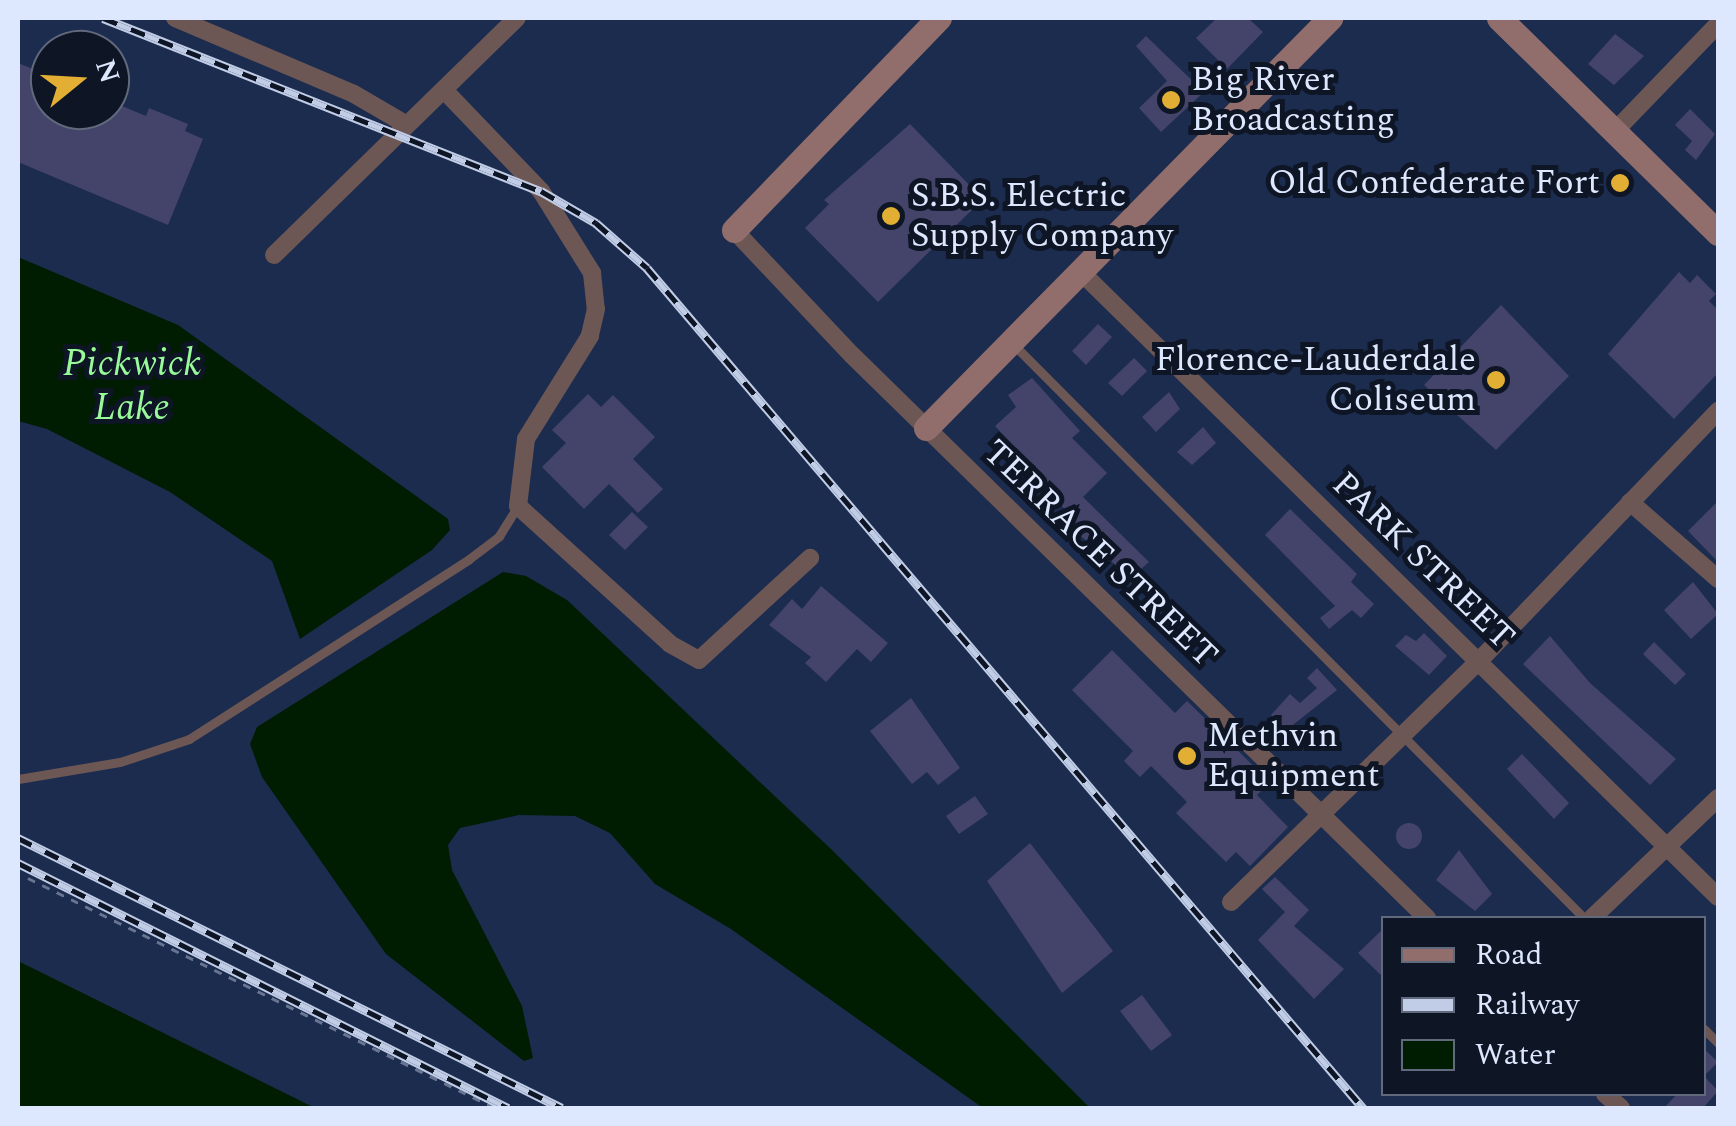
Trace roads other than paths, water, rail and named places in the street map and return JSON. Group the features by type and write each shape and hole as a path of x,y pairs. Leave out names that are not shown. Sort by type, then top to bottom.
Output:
{"street":[{"path":"175,18 354,94 407,124"},
{"path":"274,255 517,18"},
{"path":"734,230 938,18"},
{"path":"926,428 1330,18"},
{"path":"1498,18 1718,233"},
{"path":"1614,131 1718,24"},
{"path":"444,90 507,154 568,227 592,273 596,308 590,336 526,440 518,506 670,644 699,660 810,558"},
{"name":"TERRACE STREET","path":"734,230 926,428 1424,916"},
{"name":"PARK STREET","path":"1081,272 1718,897"},
{"path":"1231,902 1479,661 1718,411"},
{"path":"1630,502 1718,579"},
{"path":"1594,916 1718,798"}],"lane":[{"path":"1012,343 1401,739 1582,916"},
{"path":"18,779 120,762 188,739 470,559 499,536 518,506"}],"water":[{"name":"Pickwick Lake","path":"18,257 178,325 448,519 450,530 432,550 300,639 272,561 170,492 47,429 18,421"},
{"path":"503,572 526,576 567,600 833,851 1090,1108 983,1108 731,929 655,884 610,833 575,816 519,815 460,828 448,845 452,870 522,1006 533,1058 524,1061 386,954 262,777 250,744 257,727"},
{"path":"18,961 315,1108 18,1108"}],"railway":[{"path":"103,18 541,191 596,223 647,268 1363,1108"},
{"path":"18,838 562,1108"},
{"path":"18,863 508,1108"}],"place":[{"name":"Big River Broadcasting","path":"1171,100"},
{"name":"Old Confederate Fort","path":"1620,183"},
{"name":"S.B.S. Electric Supply Company","path":"891,216"},
{"name":"Florence-Lauderdale Coliseum","path":"1496,380"},
{"name":"Methvin Equipment","path":"1187,756"}]}
